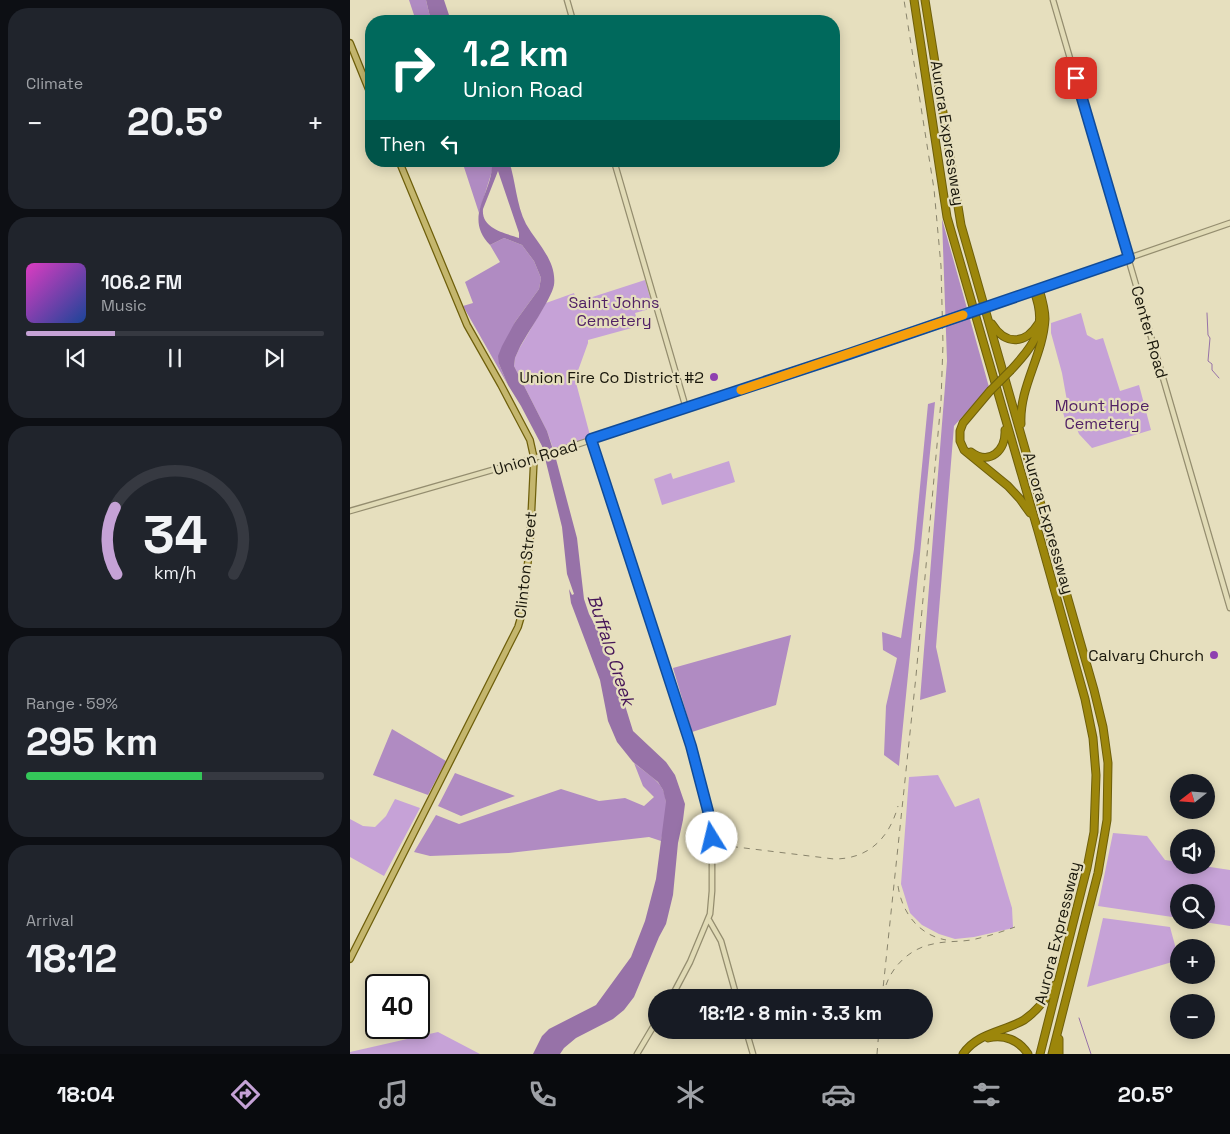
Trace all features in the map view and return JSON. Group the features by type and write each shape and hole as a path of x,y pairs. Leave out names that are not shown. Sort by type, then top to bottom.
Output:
{"highway":[{"name":"Aurora Expressway","path":"914,0 947,217 1083,692 1094,747 1096,816 1091,851 1040,1054"},
{"name":"Aurora Expressway","path":"925,0 957,205 1103,727 1108,773 1107,820 1103,850 1052,1054"},
{"path":"1011,371 1030,348 1040,328 1036,290"},
{"path":"1023,439 1022,402 1043,332 1044,309 1036,290"},
{"path":"988,318 999,334 1016,340 1030,336 1040,319"},
{"path":"1038,531 1020,499 1008,486 964,450 960,441 960,431 963,423 1029,354 1043,332"},
{"path":"990,393 964,424 962,435 964,445 976,456 982,457 996,454 1002,448 1006,439 1005,419"},
{"path":"964,1054 971,1044 979,1039 1018,1023 1033,1013 1051,992 1063,963"},
{"path":"1059,1054 1061,1018"},
{"path":"964,1054 980,1041 997,1036 1016,1042 1028,1054"}],"main road":[{"path":"567,0 571,15"},
{"name":"Center Road","path":"1053,0 1230,608"},
{"path":"350,44 365,80"},
{"name":"Clinton Street","path":"350,959 518,627 523,610 529,558 536,457 530,440 467,325 401,167"},
{"path":"616,167 686,408"},
{"name":"Union Road","path":"350,510 558,451 968,314 1230,223"},
{"path":"591,439 674,690 712,826 712,901 709,920 686,972 676,989"},
{"path":"709,920 722,941 735,989"},
{"path":"637,1054 648,1035"},
{"path":"749,1039 753,1054"}],"green space":[{"name":"Saint Johns Cemetery","path":"645,280 653,308 635,313 639,326 588,340 575,379 591,439 554,451 547,431 514,366 519,349 546,303 574,293 577,302"},
{"name":"Mount Hope Cemetery","path":"1081,313 1087,335 1096,340 1103,338 1120,391 1139,385 1151,430 1092,448 1079,434 1072,417 1065,419 1060,403 1067,401 1062,373 1051,333 1051,323"},
{"path":"729,461 735,482 662,505 654,479 671,473 673,479"},
{"path":"938,775 955,807 979,798 1012,908 1013,928 974,937 955,939 939,934 922,925 910,913 901,884 909,777"},
{"path":"395,799 420,808 384,876 350,857 350,819 363,826 375,827 386,816"},
{"path":"1113,833 1147,836 1165,860 1170,861 1170,874 1215,874 1215,868 1230,870 1230,926 1215,924 1215,884 1170,884 1170,917 1098,906"},
{"path":"1103,918 1170,927 1173,939 1170,939 1170,963 1087,987"},
{"path":"438,1032 480,1054 350,1054 350,1052 407,1039 430,1039 430,1034"}],"shaded area":[{"path":"409,0 426,0 430,15 414,15"},
{"path":"426,0 444,0 449,15 430,15"},
{"path":"464,167 492,167 479,213"},
{"path":"492,167 510,167 518,201 526,224 545,253 552,268 554,285 552,291 519,349 514,366 547,431 577,538 584,599 589,614 604,642 633,731 666,762 675,775 685,804 678,843 673,895 666,924 634,997 624,1010 613,1019 576,1038 560,1054 533,1054 542,1036 549,1029 596,1005 631,957 645,921 656,879 666,802 663,790 658,782 633,762 617,742 608,721 600,680 571,603 569,589 572,595 574,594 567,574 562,527 542,446 508,385 499,364 498,356 502,346 515,322 539,289 541,278 534,261 522,245 504,238 490,245 482,234 479,214 489,184","holes":["498,171 519,238 490,226 483,216 483,209"]},
{"path":"942,219 989,387 954,426 936,647 946,692 920,700 947,361"},
{"path":"504,238 522,245 534,261 541,278 539,289 515,322 499,364 508,385 463,306 473,303 465,282 500,262 490,245"},
{"path":"935,402 899,766 884,755 886,706 897,658 883,650 882,632 901,638 914,549 928,404"},
{"path":"791,635 776,705 692,732 673,668"},
{"path":"392,729 446,761 428,795 373,775"},
{"path":"634,763 658,782 663,790 666,802 666,816 661,841 649,837 509,853 430,856 414,852 436,815 459,824 561,789 599,801 625,798 644,806 654,797 643,786"},
{"path":"455,773 515,796 461,816 438,806"}],"waterway":[{"path":"1207,313 1208,335 1210,338 1208,361 1212,364 1212,370 1219,378"},
{"path":"1079,1018 1091,1054"}],"railway":[{"path":"883,989 916,676 941,401 943,344 941,266 934,189 904,0"},
{"path":"720,845 834,859 846,858 867,851 875,845 889,828 898,806"},
{"path":"898,886 903,905 913,921 928,933 946,940"},
{"path":"886,985 898,964 917,949 938,943 977,939 1015,927"},
{"path":"877,1054 878,1039"}],"slow traffic":[{"path":"741,390 963,315"}],"place":[{"name":"Union Fire Co District #2","path":"714,377"},
{"name":"Calvary Church","path":"1214,655"}],"route":[{"path":"712,838 712,826 698,769 591,439 849,354 1129,258 1076,78"}],"water label":[{"name":"Buffalo Creek","path":"611,650"}]}
